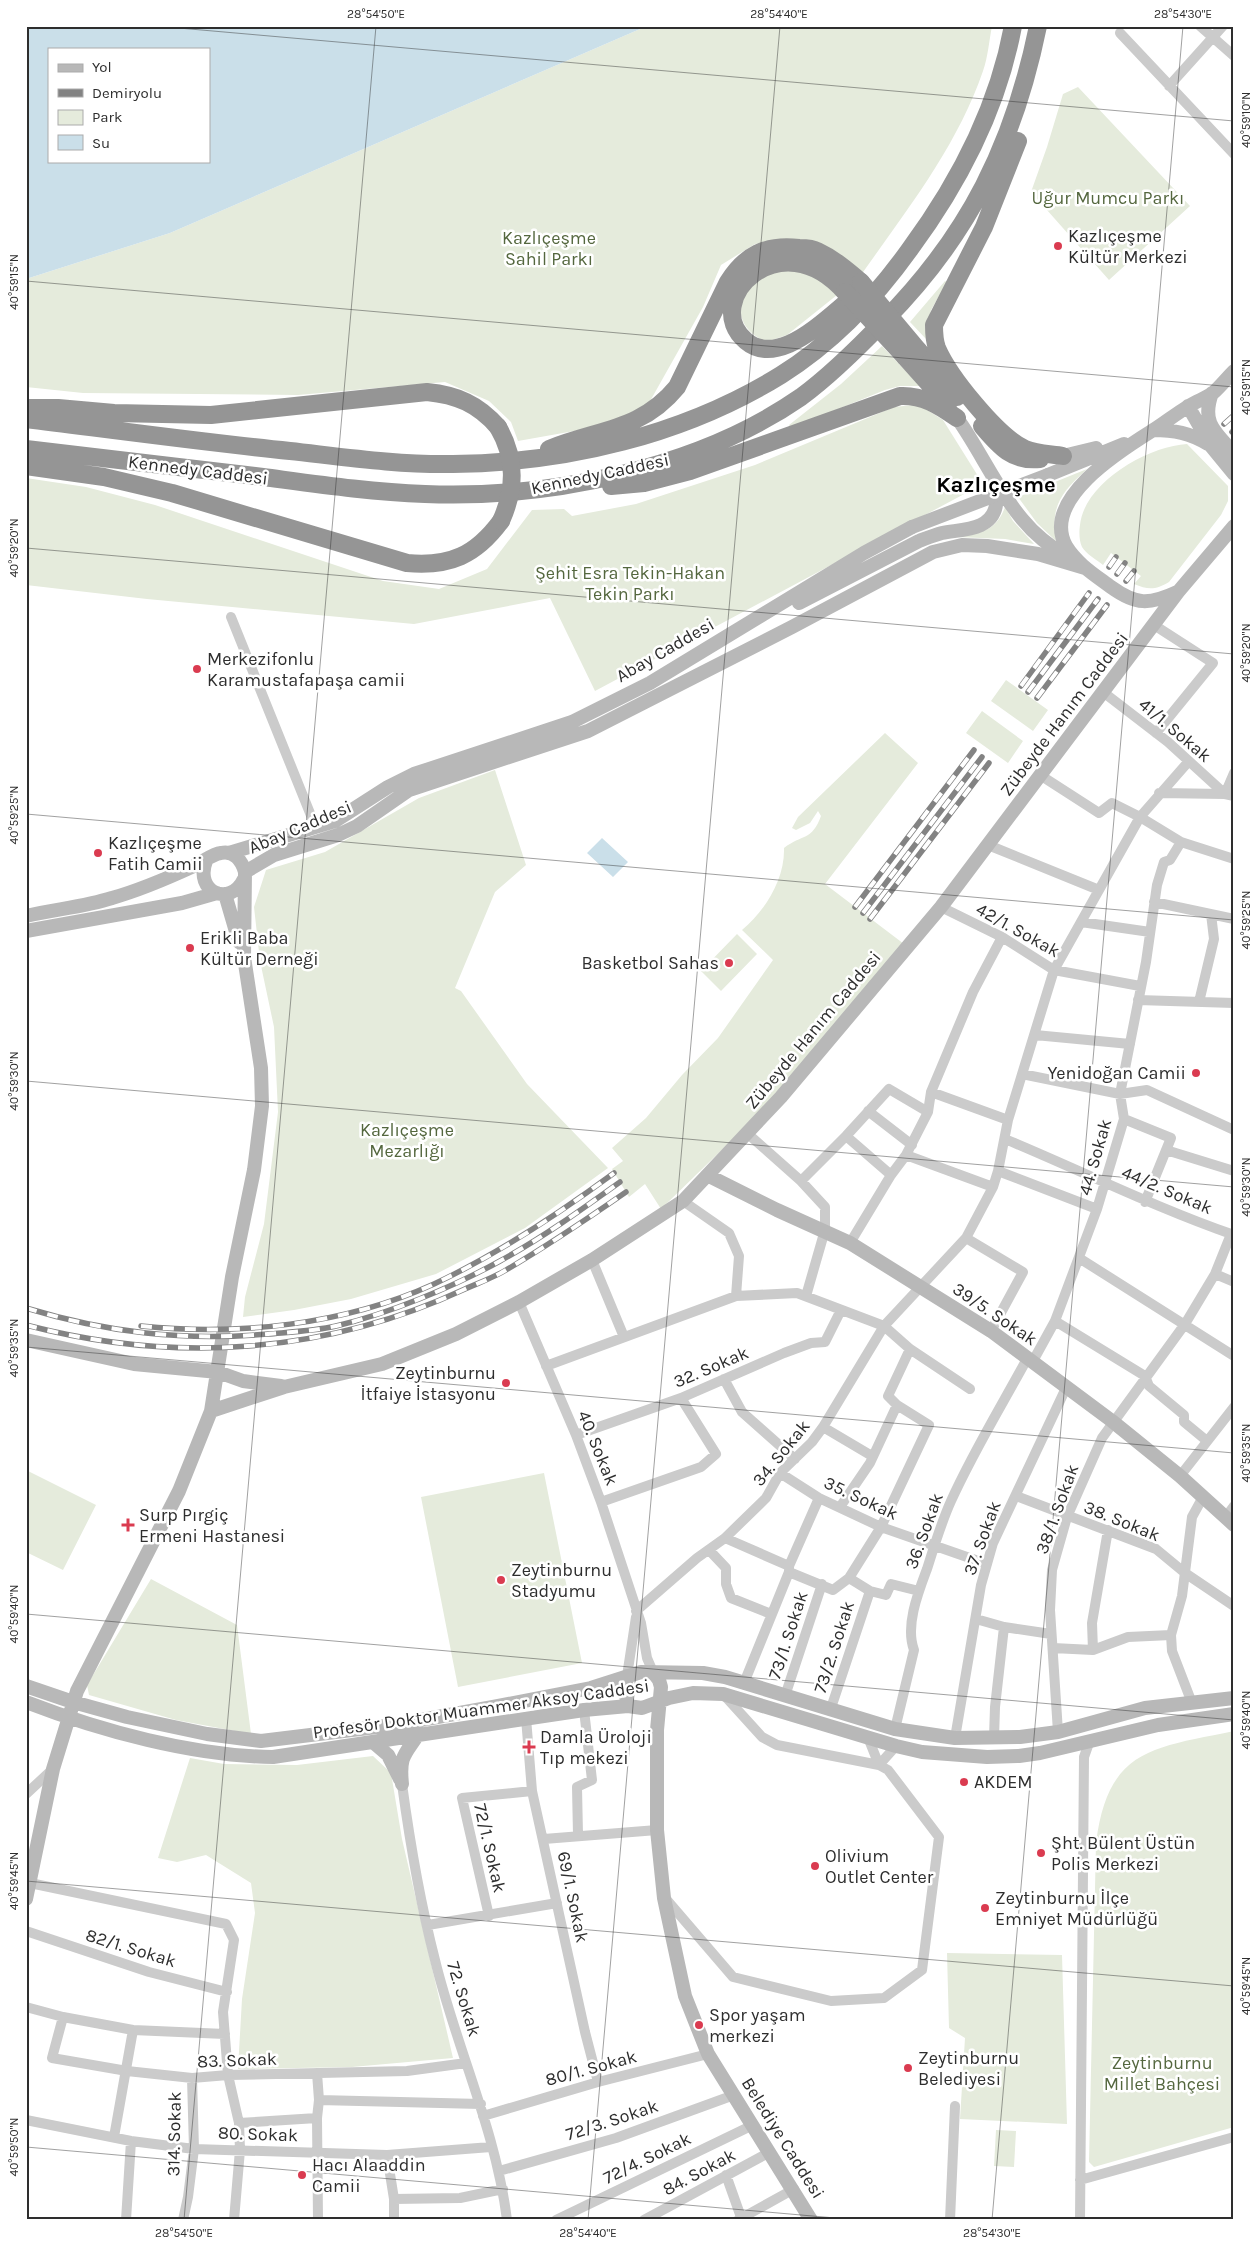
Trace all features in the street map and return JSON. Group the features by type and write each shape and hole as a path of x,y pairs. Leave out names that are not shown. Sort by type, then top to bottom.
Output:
{"highway":[{"name":"Kennedy Caddesi","path":"26,419 374,461 455,464 532,459 596,448 648,434 682,422 756,389 788,370 831,337 897,268 950,191 965,160 998,82 1013,26"},
{"name":"Kennedy Caddesi","path":"26,449 409,493 497,493 573,483 638,470 674,459 742,431 801,396 848,358 908,298 928,274 965,219 1001,153 1022,95 1038,26"},
{"path":"1030,64 1030,81 1022,128 984,228 934,325 934,337 938,349 970,399 1000,431 1026,449 1063,456"},
{"path":"532,459 547,449 630,423 652,412 677,387 728,282 738,266 760,250 788,246 815,250 839,263 861,282 957,418"},
{"path":"897,268 871,283 803,336 776,348 763,349 750,344 739,335 733,324 731,313 735,296 747,280 766,265 794,262 817,268 831,278 844,292 911,354 1002,449 1015,458 1030,460 1063,456"},
{"path":"26,408 58,408 114,413 210,415 427,392 447,394 464,399 476,406 498,427 510,450 513,476 509,500 502,521 491,534 470,553 447,562 426,565 407,563 172,493 104,478 26,466"},
{"path":"573,483 614,486 644,483 690,471 900,396 915,395 930,400 957,418"}],"main road":[{"name":"Abay Caddesi","path":"229,853 335,821 388,787 414,774 572,722 650,683 864,553 912,527 1048,475 1136,439 1153,430 1188,406 1212,394 1234,371"},
{"path":"1212,394 1207,412 1208,419 1221,439 1234,453"},
{"path":"1188,406 1211,446 1234,474"},
{"path":"957,418 976,444 992,474 1022,519 1050,546 1085,568"},
{"path":"1153,430 1188,433 1211,446"},
{"path":"1063,456 1136,439"},
{"name":"Abay Caddesi","path":"1136,439 1084,482 1066,505 1062,517 1066,546 1085,568 1126,598 1142,602 1160,600 1178,592"},
{"path":"742,628 796,604 919,540 974,528 985,523 993,517 997,505 992,474"},
{"name":"Zübeyde Hanım Caddesi","path":"212,1411 284,1387 382,1364 456,1334 519,1302 592,1260 683,1202 748,1134 839,1031 941,907 1178,592 1233,526"},
{"name":"Abay Caddesi","path":"244,876 274,855 338,835 357,826 409,790 588,731 784,631 933,552 962,545 987,546 1038,554 1085,568"},
{"path":"26,916 112,898 206,861 214,855 229,853 240,860 244,876 244,957 261,1068 262,1106 254,1170 232,1276 212,1411 179,1491 73,1702 53,1769 26,1899"},
{"path":"206,861 202,874 204,880 211,890 221,894 244,957"},
{"path":"26,932 221,894 236,890 244,876"},
{"name":"39/5. Sokak","path":"709,1176 777,1210 825,1230 850,1243 990,1331 1031,1359 1066,1388 1112,1421 1180,1476 1229,1521"},
{"path":"26,1340 134,1364 218,1372 243,1381 284,1387"},
{"name":"Profesör Doktor Muammer Aksoy Caddesi","path":"26,1686 73,1702 127,1717 207,1734 261,1741 357,1730 454,1714 591,1688 641,1672 703,1673 744,1683 896,1729 949,1738 994,1738 1058,1732 1145,1708 1234,1698"},
{"path":"653,1672 659,1680 661,1687 659,1703"},
{"path":"627,1676 625,1691 628,1706"},
{"name":"Profesör Doktor Muammer Aksoy Caddesi","path":"26,1702 68,1718 190,1748 235,1755 292,1755 584,1710 628,1706 642,1708 669,1698 693,1693 723,1694 869,1740 922,1752 987,1757 1040,1753 1158,1725 1234,1714"},
{"name":"Belediye Caddesi","path":"659,1703 657,1830 664,1898 685,1996 708,2054 794,2189 811,2220"},
{"path":"402,1784 400,1770 403,1754 427,1725 454,1714"},
{"path":"896,1746 904,1740 949,1738"},
{"path":"374,1743 388,1755 402,1784"}],"street":[{"path":"1200,26 1234,56"},
{"path":"1169,86 1224,26"},
{"path":"1120,33 1234,154"},
{"path":"231,617 316,828"},
{"path":"1154,625 1213,663 1156,733"},
{"name":"41/1. Sokak","path":"1103,692 1156,733 1230,795"},
{"name":"34. Sokak","path":"636,1611 697,1558 725,1538 766,1498 780,1473 812,1442 823,1427 884,1326 966,1238 993,1187 1008,1120 1054,970 1140,817 1159,793 1189,761"},
{"path":"1159,793 1230,795 1234,773"},
{"path":"1040,775 1099,813 1112,803 1140,817 1181,842 1234,859"},
{"name":"44. Sokak","path":"1031,1359 1055,1321 1097,1209 1124,1119 1120,1094 1154,902 1164,862 1170,860 1181,842"},
{"path":"988,845 1099,890"},
{"path":"1154,902 1234,919"},
{"name":"42/1. Sokak","path":"941,907 1002,937 1054,970 1140,986"},
{"path":"1199,1002 1214,939 1211,914"},
{"path":"1081,922 1150,932"},
{"path":"850,1243 891,1174 912,1145 928,1112 931,1092 973,992 1002,937"},
{"path":"1138,1000 1234,1003"},
{"path":"1035,1035 1130,1044"},
{"path":"1022,1074 1120,1094 1147,1090 1234,1130"},
{"path":"801,1181 889,1089 928,1112"},
{"path":"931,1092 1008,1120"},
{"path":"868,1111 912,1145"},
{"path":"1124,1119 1171,1138 1145,1202"},
{"path":"748,1134 801,1181 825,1207 825,1230 806,1296"},
{"path":"846,1136 891,1174"},
{"name":"44/2. Sokak","path":"1005,1140 1105,1181 1145,1202 1232,1235"},
{"path":"1166,1150 1234,1171"},
{"path":"906,1155 993,1187"},
{"path":"998,1171 1097,1209"},
{"path":"683,1202 729,1232 739,1256 736,1296"},
{"name":"38/1. Sokak","path":"1058,1732 1050,1610 1052,1570 1068,1517 1102,1438 1112,1421 1185,1324 1215,1274 1232,1235"},
{"path":"966,1238 1023,1272 990,1331"},
{"path":"1079,1258 1234,1356"},
{"path":"592,1260 624,1338"},
{"path":"1215,1274 1234,1282"},
{"path":"546,1366 736,1296 794,1293 884,1326 910,1349 970,1389"},
{"name":"40. Sokak","path":"519,1302 576,1435 602,1502 641,1623 647,1658 653,1672"},
{"name":"32. Sokak","path":"576,1435 681,1398 784,1353 811,1343 825,1342 841,1310"},
{"path":"1055,1321 1145,1376 1149,1386 1184,1415 1184,1422 1207,1442"},
{"path":"725,1538 833,1590 849,1578 881,1527 929,1425 897,1405 888,1396 910,1349"},
{"name":"36. Sokak","path":"896,1729 914,1650 910,1638 919,1591 950,1503 971,1459 1031,1359"},
{"path":"724,1380 742,1412 795,1459"},
{"name":"37. Sokak","path":"949,1738 993,1543 1066,1388"},
{"path":"602,1502 702,1467 716,1454 681,1398"},
{"path":"840,1507 870,1463 897,1405"},
{"path":"1180,1476 1234,1406"},
{"path":"823,1427 872,1456"},
{"name":"35. Sokak","path":"780,1473 819,1498 881,1527 987,1564"},
{"name":"38. Sokak","path":"1016,1496 1156,1549 1185,1573 1234,1606"},
{"path":"1192,1703 1172,1651 1171,1635 1182,1596 1192,1517 1203,1497"},
{"path":"744,1683 819,1498"},
{"path":"1229,1521 1234,1506"},
{"path":"1093,1650 1092,1623 1108,1530"},
{"path":"709,1550 726,1568 726,1584 731,1598 771,1614"},
{"path":"849,1578 870,1591"},
{"name":"73/1. Sokak","path":"785,1696 822,1584"},
{"name":"73/2. Sokak","path":"830,1710 870,1591 886,1595 892,1584 919,1591"},
{"path":"627,1676 635,1633 636,1611"},
{"path":"976,1619 1004,1627 1051,1634"},
{"path":"994,1738 994,1707 1004,1627"},
{"path":"1053,1648 1093,1650 1128,1637 1171,1635"},
{"path":"664,1898 732,1977 832,2001 884,1998 922,1970 939,1837 888,1770 880,1765 776,1745 762,1737 723,1694"},
{"path":"578,1836 577,1787 592,1780 584,1710"},
{"name":"69/1. Sokak","path":"526,1718 532,1791 598,2082"},
{"path":"869,1740 880,1765"},
{"path":"1080,2220 1084,1758 1089,1742"},
{"path":"880,1765 896,1746"},
{"path":"26,1794 53,1769"},
{"name":"72. Sokak","path":"402,1784 410,1848 435,1960 466,2063 481,2104 482,2116 499,2172 507,2220"},
{"name":"72/1. Sokak","path":"489,1916 462,1798 532,1791"},
{"path":"544,1839 657,1830"},
{"path":"30,1883 226,1924 234,1940 224,2012 225,2034 228,2075 239,2123 240,2150 234,2220"},
{"name":"72/1. Sokak","path":"428,1925 557,1903"},
{"name":"82/1. Sokak","path":"26,1931 149,1972 226,1992"},
{"path":"26,2007 62,2017 133,2030 225,2034"},
{"name":"83. Sokak","path":"62,2017 52,2058 127,2071 192,2078 228,2075 407,2071 466,2063"},
{"path":"114,2137 133,2030"},
{"name":"80/1. Sokak","path":"482,2116 598,2082 708,2054"},
{"path":"317,2073 320,2100 317,2118 318,2220"},
{"name":"314. Sokak","path":"183,2220 194,2149 192,2078"},
{"name":"72/3. Sokak","path":"499,2172 616,2138 734,2095"},
{"path":"320,2100 481,2104"},
{"path":"950,2220 955,2106"},
{"path":"239,2123 317,2118"},
{"name":"80. Sokak","path":"26,2120 131,2141 194,2149 387,2155 491,2147"},
{"name":"72/4. Sokak","path":"556,2220 752,2125"},
{"path":"1080,2180 1234,2136"},
{"path":"126,2220 131,2141"},
{"name":"84. Sokak","path":"651,2218 770,2152"},
{"path":"387,2155 394,2198 394,2220"},
{"path":"726,2175 740,2219 794,2189"},
{"path":"394,2198 460,2198 503,2190"}],"green space":[{"name":"Kazlıçeşme Sahil Parkı","path":"647,26 992,26 983,71 959,126 929,178 861,275 784,239 755,244 721,265 703,307 649,403 608,425 518,441 511,422 489,401 445,382 298,395 83,393 26,387 26,279 170,233"},
{"name":"Uğur Mumcu Parkı","path":"1078,87 1190,206 1109,280 1031,192 1063,94"},
{"path":"787,269 816,276 837,295 787,335 766,342 748,330 743,322 741,305 750,288 758,280"},
{"path":"945,281 947,282 931,310 926,339 910,322"},
{"path":"882,346 920,386 900,386 885,390 791,428 789,425 841,384"},
{"name":"Şehit Esra Tekin-Hakan Tekin Parkı","path":"913,405 924,408 943,420 983,484 595,691 550,598 414,624 147,599 26,585 26,478 86,487 155,505 383,581 439,589 487,569 532,510 564,509 572,516 636,504 755,465 894,407"},
{"path":"1187,444 1228,486 1228,501 1221,515 1169,582 1156,588 1139,586 1134,584 1141,576 1111,553 1103,565 1084,550 1080,542 1079,533 1084,510 1093,495 1105,481 1120,469 1154,452 1171,446"},
{"path":"1087,469 1071,485 1060,500 1055,518 1056,541 1037,523 1018,497"},
{"path":"1005,507 1013,521 1034,544 1005,539 956,537 986,530 997,522"},
{"path":"1006,680 1048,710 1033,731 991,701"},
{"path":"982,711 1023,741 1008,763 966,733"},
{"path":"885,733 918,763 825,884 904,944 775,1098 661,1209 645,1184 629,1197 612,1169 623,1161 612,1148 646,1118 682,1075 718,1038 773,960 742,930 758,914 772,894 781,871 784,848 814,830 821,816 818,811 810,823 796,830 792,828 798,817"},
{"name":"Kazlıçeşme Mezarlığı","path":"495,770 526,865 495,892 455,988 461,991 527,1084 608,1168 525,1228 436,1274 351,1299 243,1317 245,1297 264,1224 278,1112 274,1027 260,961 254,907 266,870 325,852 419,798"},
{"name":"Basketbol Sahas","path":"737,934 757,954 721,991 701,971"},
{"path":"26,1470 96,1505 63,1570 26,1552"},
{"name":"Zeytinburnu Stadyumu","path":"544,1473 582,1663 458,1687 421,1497"},
{"path":"151,1579 237,1625 251,1734 176,1720 89,1695 87,1685"},
{"name":"Zeytinburnu Millet Bahçesi","path":"1234,1731 1234,2127 1094,2167 1089,2162 1096,1843 1102,1812 1111,1788 1124,1770 1139,1758 1180,1742"},
{"path":"373,1756 391,1773 402,1839 453,2058 352,2067 238,2069 242,1999 255,1913 251,1883 206,1855 177,1862 158,1858 190,1758 224,1764 297,1765"},
{"path":"947,1953 1062,1955 1067,2124 960,2119 965,2038 949,2028"},
{"path":"996,2130 1016,2131 1014,2167 994,2166"}],"water":[{"path":"26,26 647,26 170,233 26,279"},
{"path":"602,838 628,862 613,877 587,853"}],"railway":[{"path":"1224,424 1234,415"},
{"path":"1109,567 1116,557"},
{"path":"1117,574 1125,563"},
{"path":"1126,581 1134,571"},
{"path":"1021,686 1089,593"},
{"path":"1028,692 1098,599"},
{"path":"1037,698 1107,605"},
{"path":"855,907 974,750"},
{"path":"863,913 982,757"},
{"path":"870,919 989,763"},
{"path":"141,1326 178,1329 253,1328 327,1318 400,1298 434,1284 504,1247 549,1219 614,1173"},
{"path":"26,1308 86,1324 146,1333 176,1335 237,1336 302,1331 336,1326 398,1307 482,1271 546,1233 620,1182"},
{"path":"26,1325 82,1337 138,1345 193,1348 249,1346 304,1339 358,1328 412,1311 496,1276 552,1242 626,1192"}],"place":[{"name":"Kazlıçeşme Kültür Merkezi","path":"1058,246"},
{"name":"Merkezifonlu Karamustafapaşa camii","path":"197,669"},
{"name":"Kazlıçeşme Fatih Camii","path":"98,853"},
{"name":"Erikli Baba Kültür Derneği","path":"190,948"},
{"name":"Basketbol Sahas","path":"729,963"},
{"name":"Yenidoğan Camii","path":"1196,1073"},
{"name":"Zeytinburnu İtfaiye İstasyonu","path":"506,1383"},
{"name":"Surp Pırgiç Ermeni Hastanesi","path":"128,1525"},
{"name":"Zeytinburnu Stadyumu","path":"501,1580"},
{"name":"Damla Üroloji Tıp mekezi","path":"529,1747"},
{"name":"AKDEM","path":"964,1782"},
{"name":"Şht. Bülent Üstün Polis Merkezi","path":"1041,1853"},
{"name":"Olivium Outlet Center","path":"815,1866"},
{"name":"Zeytinburnu İlçe Emniyet Müdürlüğü","path":"985,1908"},
{"name":"Spor yaşam merkezi","path":"699,2025"},
{"name":"Zeytinburnu Belediyesi","path":"908,2068"},
{"name":"Hacı Alaaddin Camii","path":"302,2175"}],"district":[{"name":"Kazlıçeşme","path":"996,484"}]}
